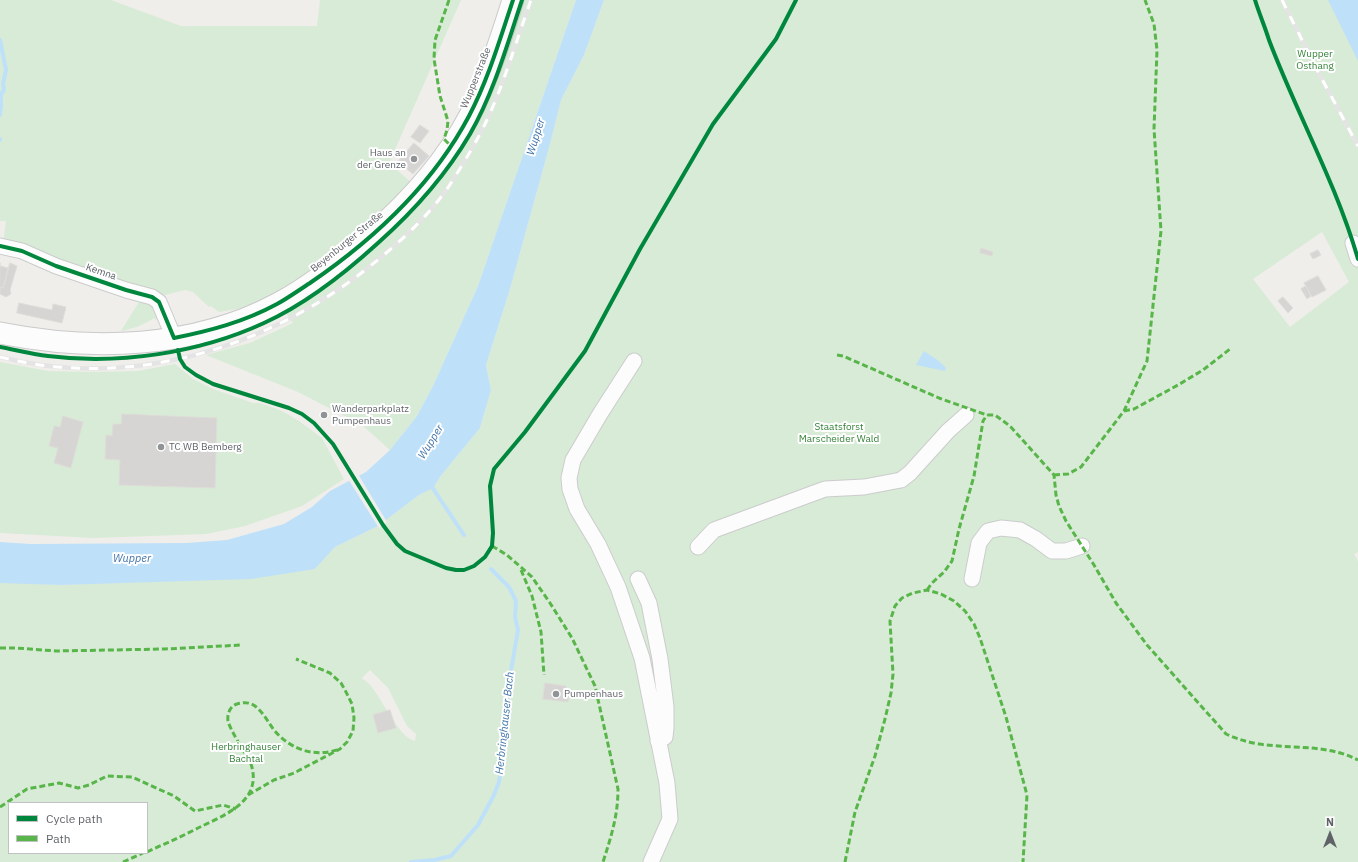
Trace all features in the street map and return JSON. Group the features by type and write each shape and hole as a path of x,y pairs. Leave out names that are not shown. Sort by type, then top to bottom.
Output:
{"main road":[{"name":"Wupperstraße","path":"444,156 462,128 480,94 513,0"},
{"name":"Beyenburger Straße","path":"0,333 46,340 82,343 128,343 174,338 214,329 250,317 294,294 329,270 381,226 412,195 444,156"}],"street":[{"path":"1353,243 1358,259"},
{"name":"Kemna","path":"0,246 22,251 56,266 126,290 152,297 159,302 174,338"},
{"path":"634,361 573,460 569,478 570,489 577,508 598,544 618,587 642,658 667,783 670,819 651,862"},
{"path":"698,547 714,530 825,489 864,487 900,480 910,473 948,431 966,415"},
{"path":"972,579 979,543 988,531 1001,528 1020,530 1036,539 1052,551 1066,552 1082,546"},
{"path":"638,579 649,603 660,659 665,700 666,728 665,737 658,741"}],"green space":[{"path":"0,0 111,0 181,26 317,26 320,0 461,0 389,163 412,183 464,114 506,2 502,0 576,0 478,286 433,386 417,416 390,450 362,425 298,392 206,355 250,343 293,323 278,302 219,312 211,306 209,307 193,292 185,290 161,296 3,243 6,221 0,221"},
{"name":"Staatsforst Marscheider Wald","path":"604,0 1332,0 1358,50 1358,552 1354,554 1358,561 1358,862 0,862 0,582 60,585 315,569 335,547 378,526 419,495 433,487 480,428 491,390 486,365 510,289 561,100 584,55","holes":["1322,232 1349,282 1290,327 1253,279","370,670 388,688 407,726 416,734 415,741 409,738 397,726 371,686 362,678"]},
{"path":"136,296 151,300 158,315 156,320 154,318 146,323 121,331 139,302"},
{"path":"0,362 48,371 96,372 138,371 175,364 193,379 213,389 282,411 299,421 322,438 344,479 302,506 245,526 206,534 94,538 0,533"}],"water":[{"name":"Wupper","path":"576,0 604,0 584,55 561,100 510,289 486,365 491,390 480,428 440,477 433,488 419,495 378,526 335,547 315,569 251,579 60,585 0,583 0,542 30,544 187,543 227,540 284,524 312,507 330,491 366,472 390,450 417,416 433,386 478,286"},
{"path":"1328,0 1358,0 1358,61"},
{"path":"924,351 939,361 946,368 945,371 916,365"}],"pier":[{"path":"358,474 387,522 379,528 348,479"}],"building":[{"path":"420,125 429,131 420,143 411,137"},
{"name":"Haus an der Grenze","path":"414,143 429,156 413,174 398,162"},
{"path":"981,248 993,252 992,256 980,253"},
{"path":"1318,250 1321,255 1313,259 1310,254"},
{"path":"10,263 17,266 10,290 11,294 6,297 0,294 0,287 3,288"},
{"path":"0,266 8,268 3,288 0,287"},
{"path":"1318,276 1326,290 1312,297 1304,283"},
{"path":"1306,286 1311,296 1307,299 1301,289"},
{"path":"1283,297 1293,308 1288,313 1278,301"},
{"path":"19,303 52,310 53,304 66,307 62,323 17,313"},
{"name":"TC WB Bemberg","path":"122,414 217,418 215,488 119,485 120,460 105,459 106,435 112,436 113,424 121,424"},
{"path":"63,416 83,422 71,468 54,463 58,448 49,446 54,426 60,427"},
{"name":"Pumpenhaus","path":"545,683 566,686 566,689 570,689 568,702 543,699"},
{"path":"390,710 396,728 378,733 373,715"}],"waterway":[{"path":"0,40 6,70 3,84 4,90 1,94 0,115"},
{"name":"Herbringhauser Bach","path":"430,484 464,535"},
{"name":"Herbringhauser Bach","path":"411,862 434,860 451,856 478,825 494,795 499,782 506,734 508,688 518,630 515,617 516,601 509,587 491,569"}],"railway":[{"path":"0,357 49,366 98,368 147,365 195,355 241,340 286,320 329,296 369,267 402,239 432,208 449,186 473,147 488,118 502,85 531,0"},
{"path":"1282,0 1316,68 1358,146"}],"marked path":[{"path":"449,0 435,40 434,59 440,96 448,121 444,139 451,146"},
{"path":"1054,475 1068,474 1081,467 1124,411 1147,361 1161,231 1154,129 1157,50 1154,24 1145,0"},
{"path":"1124,411 1134,409 1178,385 1203,370 1230,349"},
{"path":"837,355 843,356 939,398 987,415 995,415 1010,426 1054,475 1056,495 1066,521 1116,603 1147,645 1226,734 1259,744 1334,751 1358,760"},
{"path":"927,590 952,561 959,529 974,476 983,421 987,415"},
{"path":"492,546 507,555 532,577 572,638 595,686 618,789 615,817 603,862"},
{"path":"521,570 532,596 541,632 544,675"},
{"path":"845,862 855,812 875,756 891,693 893,674 890,621 895,606 902,598 913,593 927,590 941,594 954,601 965,611 974,624 980,638 1006,717 1027,795 1023,862"},
{"path":"0,648 56,651 165,649 242,645"},
{"path":"248,795 274,780 294,773 340,749 347,742 353,731 354,718 352,704 341,683 330,673 296,659"},
{"path":"148,852 230,812 247,797 252,788 253,777 251,764 228,721 230,711 235,705 239,703 246,703 255,706 274,730 288,743 296,747 322,753 340,749"},
{"path":"0,807 27,789 59,783 78,788 89,785 107,776 132,777 174,796 195,811 223,805 236,809"},
{"path":"123,862 141,854"}],"cycle path":[{"path":"0,246 22,251 56,266 126,290 152,297 159,302 174,338 226,325 265,310 281,302 310,283 379,229 400,209 438,165 454,141 476,102 493,59 513,0"},
{"path":"0,347 42,355 75,358 103,359 158,354 186,349 239,333 264,323 310,298 352,266 391,231 417,205 451,164 470,134 486,102 522,0"},
{"path":"178,350 180,359 185,367 196,375 213,384 289,408 302,414 314,423 333,444 383,525 397,544 405,551 446,568 464,570 474,566 485,557 492,546 493,533 490,486 494,469 525,432 585,351 640,249 713,124 776,39 796,0"},
{"path":"1255,0 1280,68 1339,203 1358,259"}],"place":[{"name":"Haus an der Grenze","path":"414,159"},
{"name":"Wanderparkplatz Pumpenhaus","path":"324,415"},
{"name":"TC WB Bemberg","path":"161,447"},
{"name":"Pumpenhaus","path":"556,694"}],"park label":[{"name":"Wupper Osthang","path":"1315,60"},
{"name":"Herbringhauser Bachtal","path":"246,752"}]}
